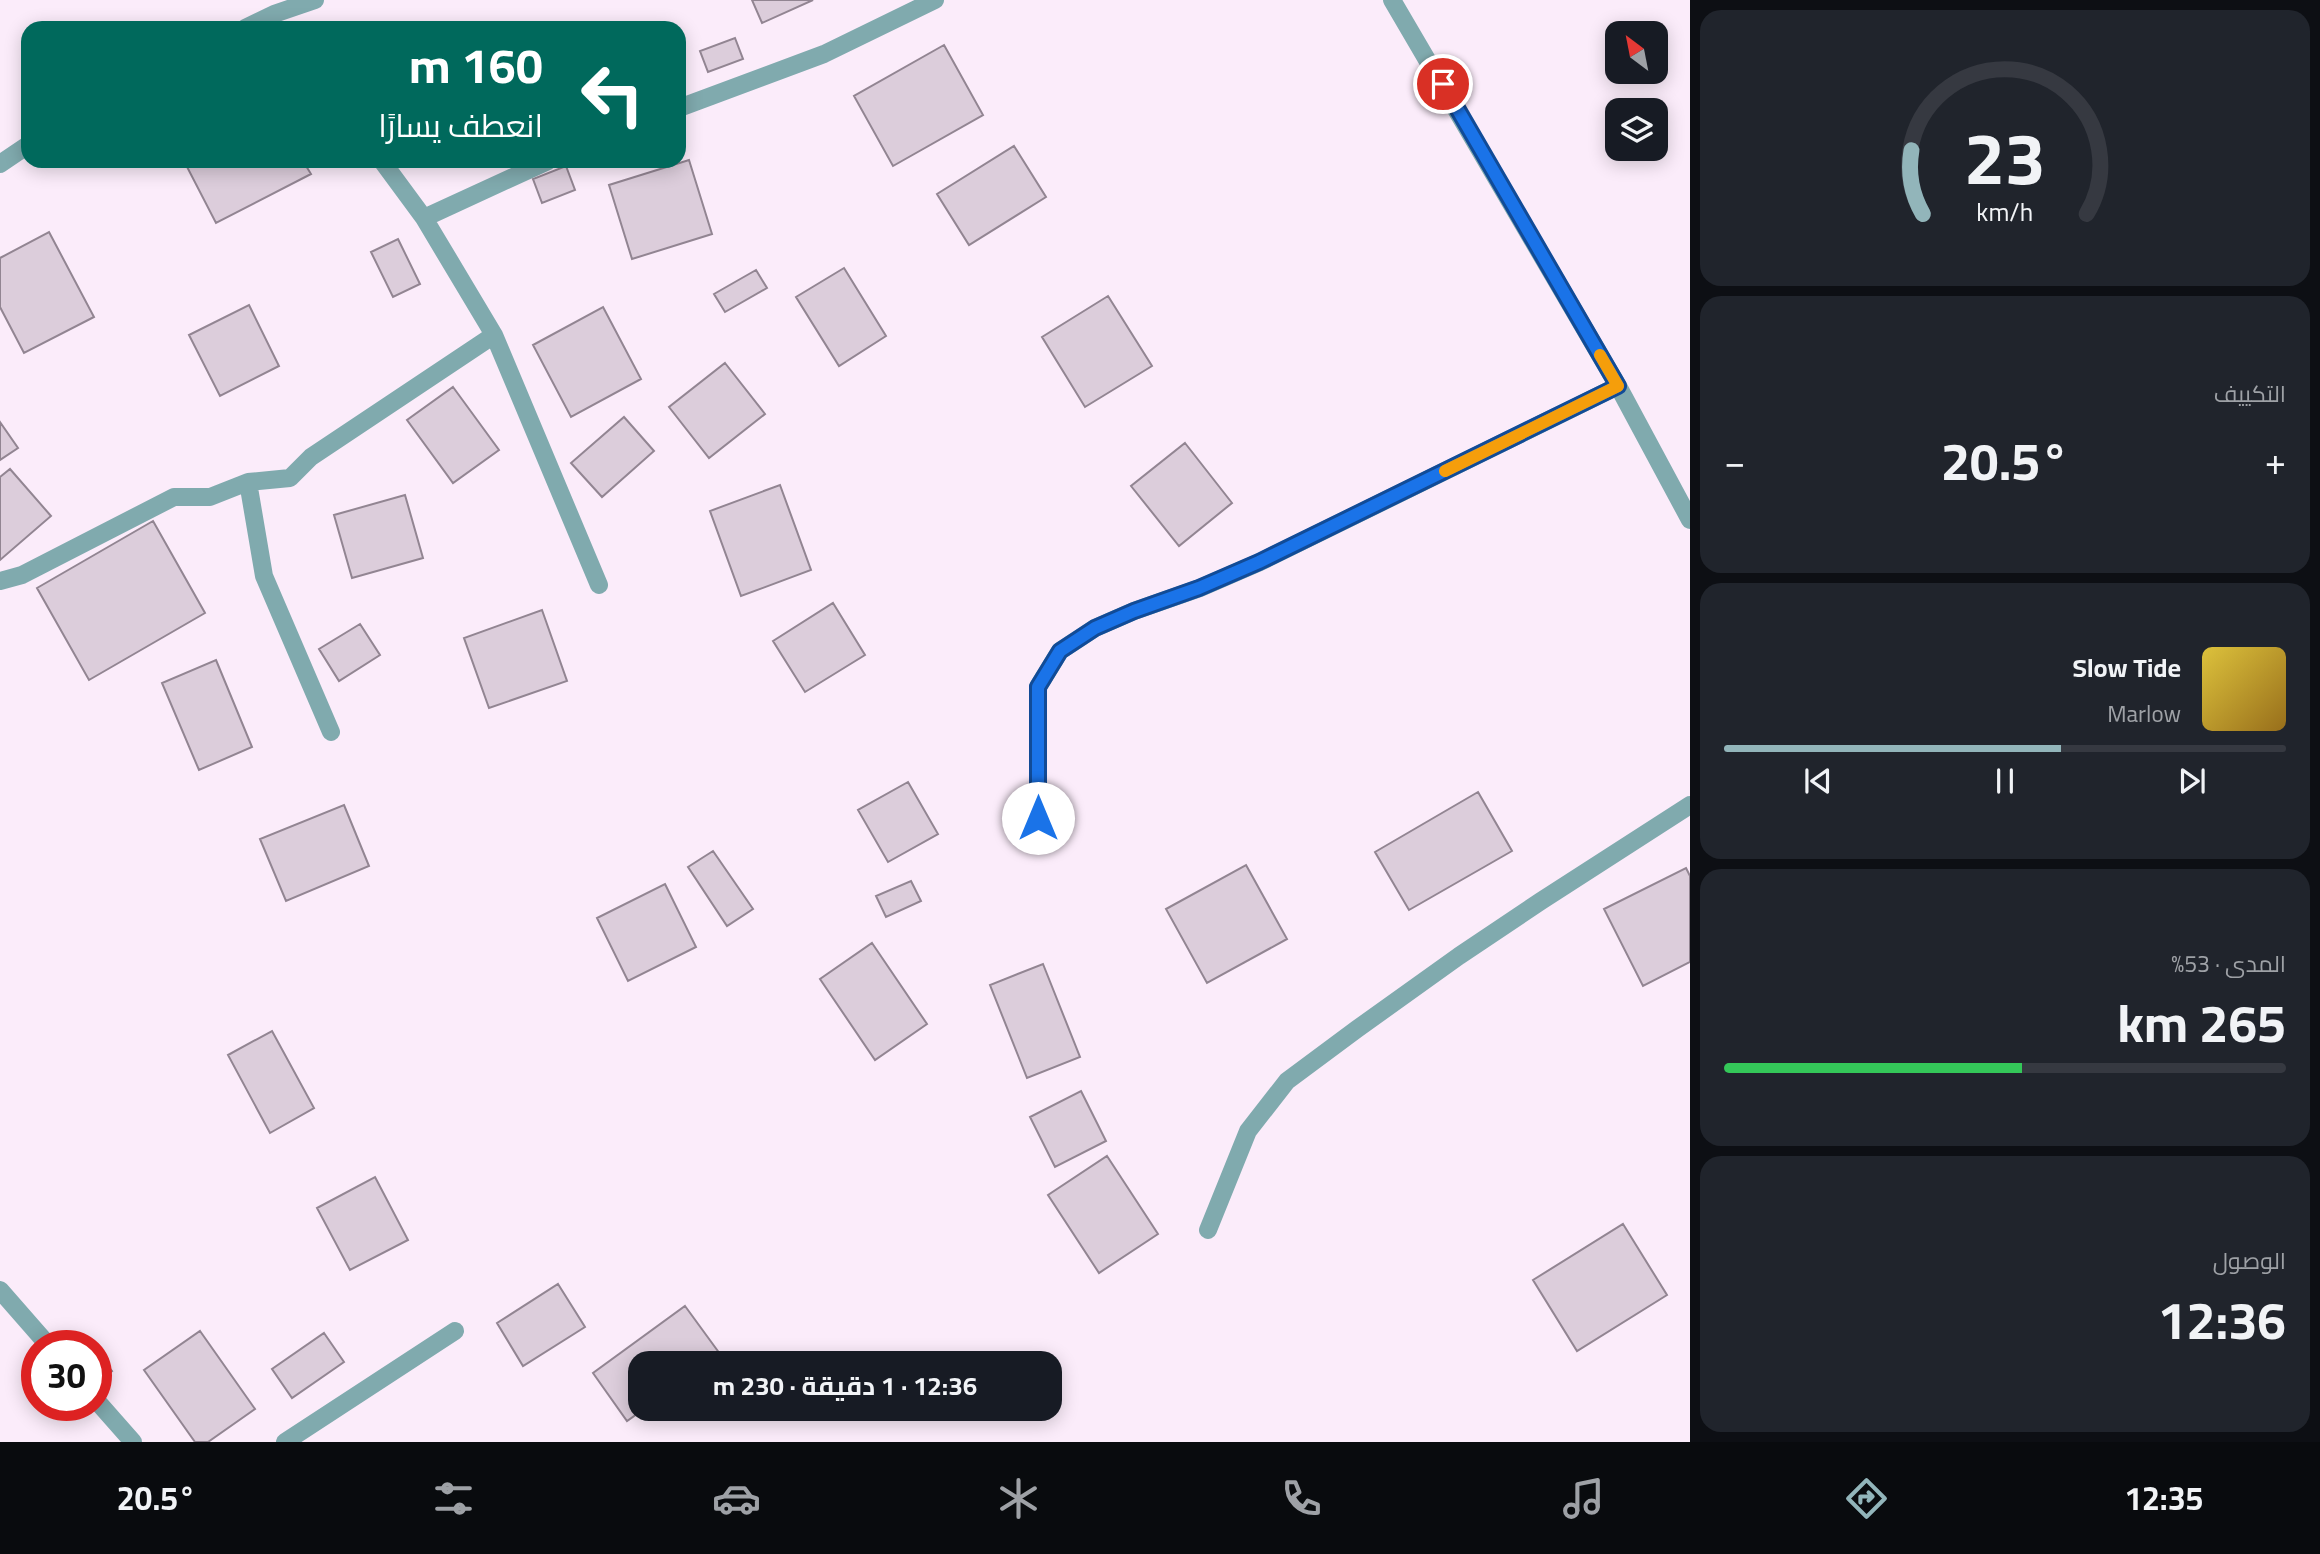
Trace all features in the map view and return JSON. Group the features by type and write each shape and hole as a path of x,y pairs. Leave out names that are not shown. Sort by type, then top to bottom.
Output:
{"street":[{"path":"279,21 315,0"},
{"path":"686,104 824,54 935,0"},
{"path":"1392,0 1618,386 1690,520"},
{"path":"0,164 21,150"},
{"path":"387,168 424,218 494,335 599,585"},
{"path":"424,218 533,168"},
{"path":"0,581 22,575 174,497 210,497 248,482 290,478 311,457 494,335"},
{"path":"1038,818 1038,687 1060,651 1095,628 1259,562 1618,386"},
{"path":"248,482 264,576 331,732"},
{"path":"1208,1230 1248,1131 1287,1081 1460,956 1690,805"},
{"path":"0,1290 35,1330"},
{"path":"285,1442 455,1331"},
{"path":"112,1418 133,1442"}],"building":[{"path":"752,0 813,0 762,23"},
{"path":"735,38 743,59 708,72 700,51"},
{"path":"944,45 983,115 893,166 854,96"},
{"path":"1014,146 1046,197 969,245 937,194"},
{"path":"689,160 712,234 632,259 609,185 663,168 686,168 686,161"},
{"path":"188,168 307,168 311,174 216,223"},
{"path":"567,168 575,190 542,203 533,179"},
{"path":"49,232 94,317 24,353 0,307 0,258"},
{"path":"398,239 420,284 393,297 371,252"},
{"path":"844,268 886,336 839,366 796,297"},
{"path":"756,270 767,288 725,312 714,294"},
{"path":"1108,296 1152,366 1085,407 1042,337"},
{"path":"249,305 279,366 220,396 189,335"},
{"path":"603,307 641,379 571,417 533,345"},
{"path":"725,363 765,414 709,458 669,407"},
{"path":"453,387 499,450 453,483 407,420"},
{"path":"624,417 654,451 602,497 571,463"},
{"path":"0,422 18,448 0,460"},
{"path":"1185,443 1232,503 1179,546 1131,486"},
{"path":"10,469 51,516 0,560 0,477"},
{"path":"780,485 811,570 741,596 710,511"},
{"path":"405,495 423,558 352,578 334,515"},
{"path":"153,521 205,613 89,680 37,588"},
{"path":"833,603 865,655 805,692 773,641"},
{"path":"542,610 567,681 489,708 464,638"},
{"path":"360,624 380,655 339,681 319,649"},
{"path":"216,660 252,747 199,770 162,683"},
{"path":"908,782 938,834 888,862 858,810"},
{"path":"1478,792 1512,851 1409,910 1375,852"},
{"path":"344,805 369,866 286,901 260,839"},
{"path":"713,851 753,909 727,926 688,867"},
{"path":"1246,865 1287,939 1207,983 1166,909"},
{"path":"1686,868 1690,876 1690,962 1643,986 1604,909"},
{"path":"911,881 921,901 886,917 876,896"},
{"path":"665,884 696,947 628,981 597,918"},
{"path":"872,943 927,1024 875,1060 820,979"},
{"path":"1043,964 1080,1057 1027,1078 990,985"},
{"path":"272,1031 314,1108 270,1133 228,1055"},
{"path":"1081,1091 1106,1141 1055,1167 1030,1117"},
{"path":"1107,1156 1158,1234 1099,1273 1048,1195"},
{"path":"375,1177 408,1240 350,1270 317,1208"},
{"path":"1623,1224 1667,1295 1577,1351 1533,1280"},
{"path":"558,1284 585,1327 523,1366 497,1323"},
{"path":"685,1306 718,1351 628,1351 627,1421 593,1373"},
{"path":"200,1331 255,1409 208,1442 195,1442 144,1370"},
{"path":"324,1333 344,1362 292,1398 272,1369"}],"slow traffic":[{"path":"1445,471 1618,386 1600,355"}],"route":[{"path":"1038,818 1038,687 1060,651 1095,628 1259,562 1618,386 1443,84"}]}
